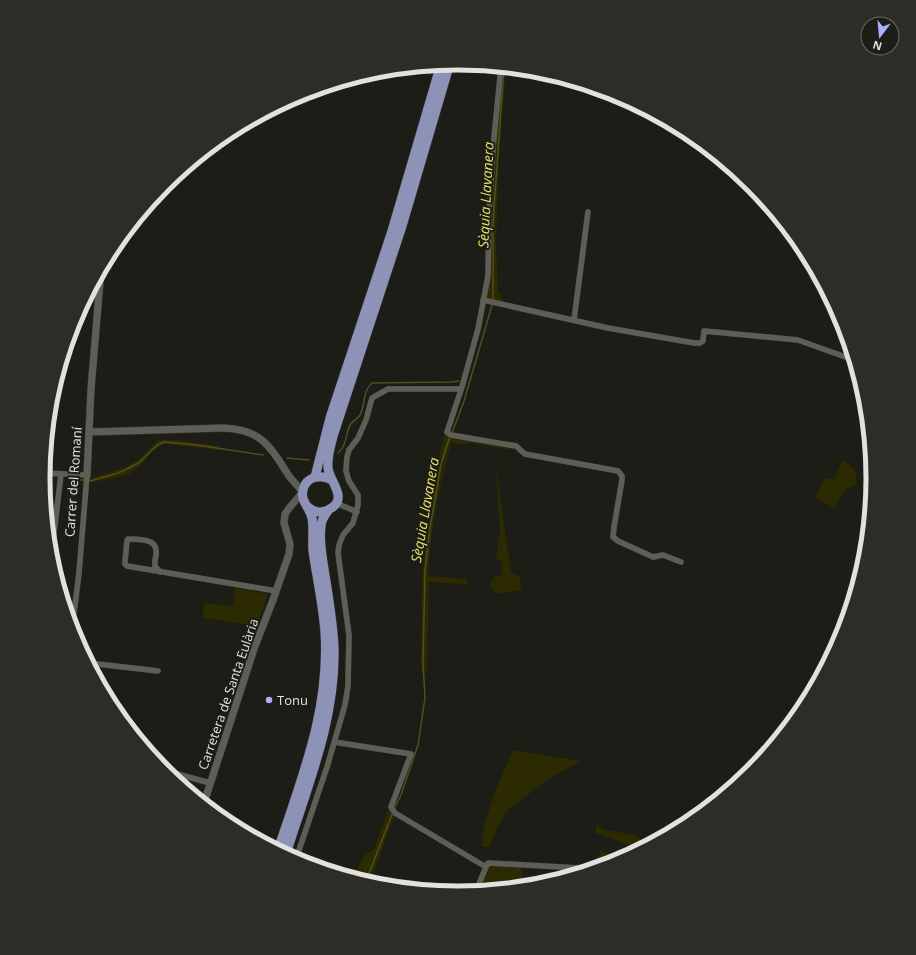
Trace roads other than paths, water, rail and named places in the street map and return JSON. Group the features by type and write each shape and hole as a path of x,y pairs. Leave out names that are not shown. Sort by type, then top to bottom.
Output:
{"main road":[{"path":"280,844 313,741 320,710 326,667 325,631 313,548 312,521 302,493 304,486 311,479 392,231 439,70"},
{"path":"288,848 322,740 329,710 332,686 334,655 333,631 320,531 322,521 328,511 336,503 338,490 328,471 327,465 334,433 402,226 448,70"},
{"path":"311,479 323,476 332,480"},
{"path":"307,506 320,513 328,511"}],"street":[{"path":"501,72 493,148 489,213 488,276 478,330 447,432 451,435 516,446 525,454 618,472 622,476 622,480 614,527 614,537 618,541 653,557 663,555 681,562"},
{"path":"574,320 588,212"},
{"name":"Carrer del Romaní","path":"74,614 79,573 99,284"},
{"path":"483,300 608,328 694,343 700,343 703,341 704,331 798,340 848,358"},
{"path":"298,852 325,773 345,705 349,666 348,635 338,554 339,545 343,535 353,523 359,500 358,495 349,481 346,471 345,464 349,450 358,438 366,420 372,398 388,389 461,389"},
{"path":"89,432 223,428 242,430 251,433 272,449 302,493"},
{"path":"50,473 86,475"},
{"path":"54,535 61,474"},
{"path":"292,479 311,479"},
{"name":"Carretera de Santa Eulària","path":"206,797 255,646 290,549 289,540 284,527 284,518 287,510 302,493"},
{"path":"336,503 356,512"},
{"path":"293,504 307,506"},
{"path":"160,572 155,566 155,544 151,542 128,539 126,541 124,561 127,566 160,572 276,591"},
{"path":"95,664 158,671"},
{"path":"334,742 411,754 391,807 395,814 486,867"},
{"path":"179,774 210,783"},
{"path":"478,885 488,863 577,868"}],"waterway":[{"name":"Sèquia Llavanera","path":"452,433 464,401 493,302 493,223 504,72"},
{"path":"338,453 344,444 350,425 362,411 367,390 372,383 459,381"},
{"name":"Sèquia Llavanera","path":"394,809 401,795 418,745 425,698 423,662 425,571 430,527 441,464 450,436"},
{"path":"90,481 127,469 140,462 157,445 164,442 197,445 263,455"},
{"path":"287,458 309,460"},
{"path":"77,480 84,480"},
{"name":"Sèquia Llavanera","path":"368,876 393,812"}],"place":[{"name":"Tonu","path":"269,700"}]}
